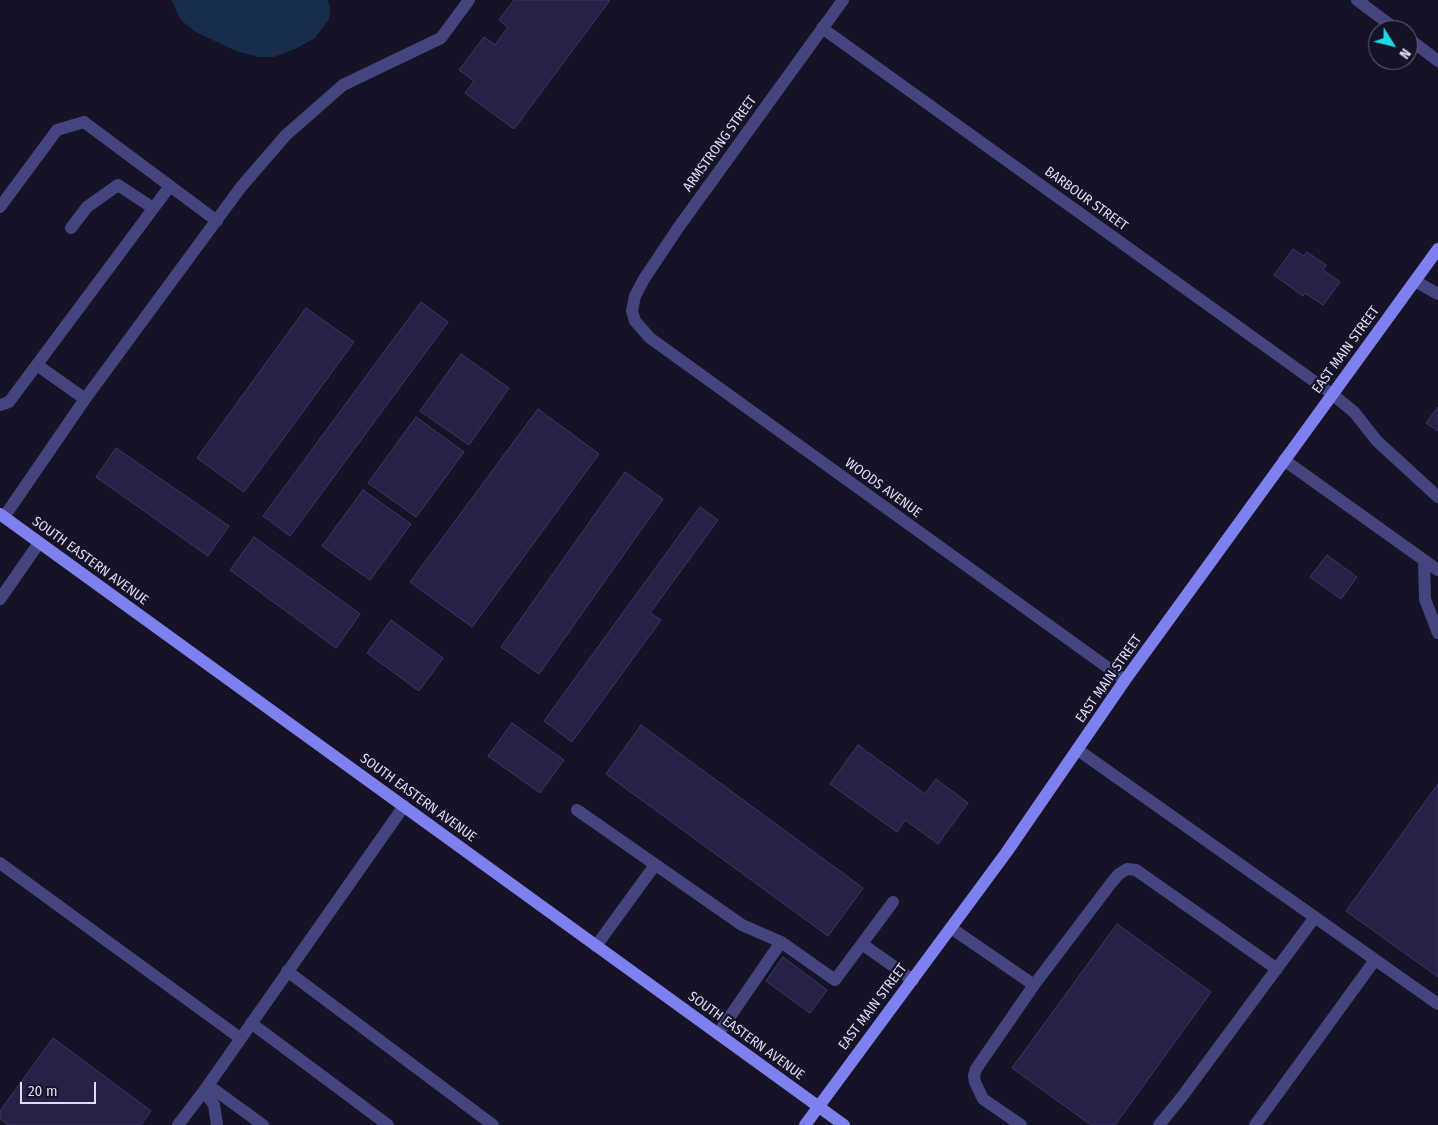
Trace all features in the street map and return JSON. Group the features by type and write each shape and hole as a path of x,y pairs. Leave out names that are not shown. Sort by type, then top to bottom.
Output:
{"main road":[{"name":"EAST MAIN STREET","path":"804,1125 1006,853 1125,680 1438,249"},
{"name":"SOUTH EASTERN AVENUE","path":"2,516 844,1125"}],"street":[{"path":"2,516 85,399 241,187 286,136 343,85 442,38 469,0"},
{"name":"ARMSTRONG STREET","path":"632,311 634,296 678,228 843,0"},
{"path":"1357,0 1384,20"},
{"name":"BARBOUR STREET","path":"822,28 1332,394 1354,412 1377,441 1438,497"},
{"path":"1418,46 1438,61"},
{"path":"0,207 57,130 84,122 217,221"},
{"path":"71,228 87,207 118,184 153,208"},
{"path":"0,405 9,402 170,186"},
{"path":"1415,281 1438,294"},
{"name":"WOODS AVENUE","path":"632,311 635,321 650,338 1125,680"},
{"path":"37,364 85,399"},
{"path":"1284,460 1438,570"},
{"path":"0,599 39,543"},
{"path":"1424,560 1425,600 1438,633"},
{"path":"1078,750 1438,1004"},
{"path":"178,1125 404,806"},
{"path":"577,810 742,925 780,942 836,980 893,902"},
{"path":"0,862 240,1038"},
{"path":"596,946 655,865"},
{"path":"1021,1125 983,1099 974,1076 976,1069 1034,985 1112,882 1127,869 1136,870 1277,969"},
{"path":"1159,1125 1315,917"},
{"path":"951,928 1034,985"},
{"path":"718,1034 780,942"},
{"path":"862,944 913,980"},
{"path":"1255,1125 1376,960"},
{"path":"287,971 493,1125"},
{"path":"251,1023 388,1125"},
{"path":"206,1088 214,1106 217,1125"},
{"path":"206,1088 263,1125"}],"water":[{"path":"171,0 327,0 330,7 329,19 315,38 295,49 274,57 259,57 236,51 194,31 181,20"}],"building":[{"path":"514,0 610,0 514,129 465,93 474,81 459,70 484,37 495,45 508,27 499,20"},
{"path":"1293,249 1304,256 1307,252 1326,265 1323,270 1340,282 1323,305 1305,293 1303,296 1274,275"},
{"path":"421,302 448,322 290,536 263,516"},
{"path":"306,308 354,342 244,492 197,458"},
{"path":"461,354 509,388 469,445 420,411"},
{"path":"1438,407 1438,431 1426,423"},
{"path":"538,409 599,454 472,627 410,582"},
{"path":"416,417 464,452 416,517 368,483"},
{"path":"116,448 229,526 208,556 96,477"},
{"path":"625,472 663,499 539,674 501,647"},
{"path":"363,490 411,524 370,580 322,546"},
{"path":"700,507 718,520 650,613 661,620 572,742 544,721"},
{"path":"254,537 360,614 336,648 230,570"},
{"path":"1327,555 1357,577 1341,599 1310,577"},
{"path":"391,620 443,658 419,691 367,653"},
{"path":"512,723 564,760 540,793 488,756"},
{"path":"641,725 863,888 828,936 606,774"},
{"path":"858,745 925,794 936,779 968,803 938,844 905,820 897,832 830,784"},
{"path":"1438,784 1438,977 1346,911"},
{"path":"1117,924 1211,992 1115,1125 1091,1125 1012,1068"},
{"path":"783,957 827,990 810,1013 766,981"},
{"path":"53,1038 151,1111 141,1125 9,1125 0,1119 0,1111"}]}
